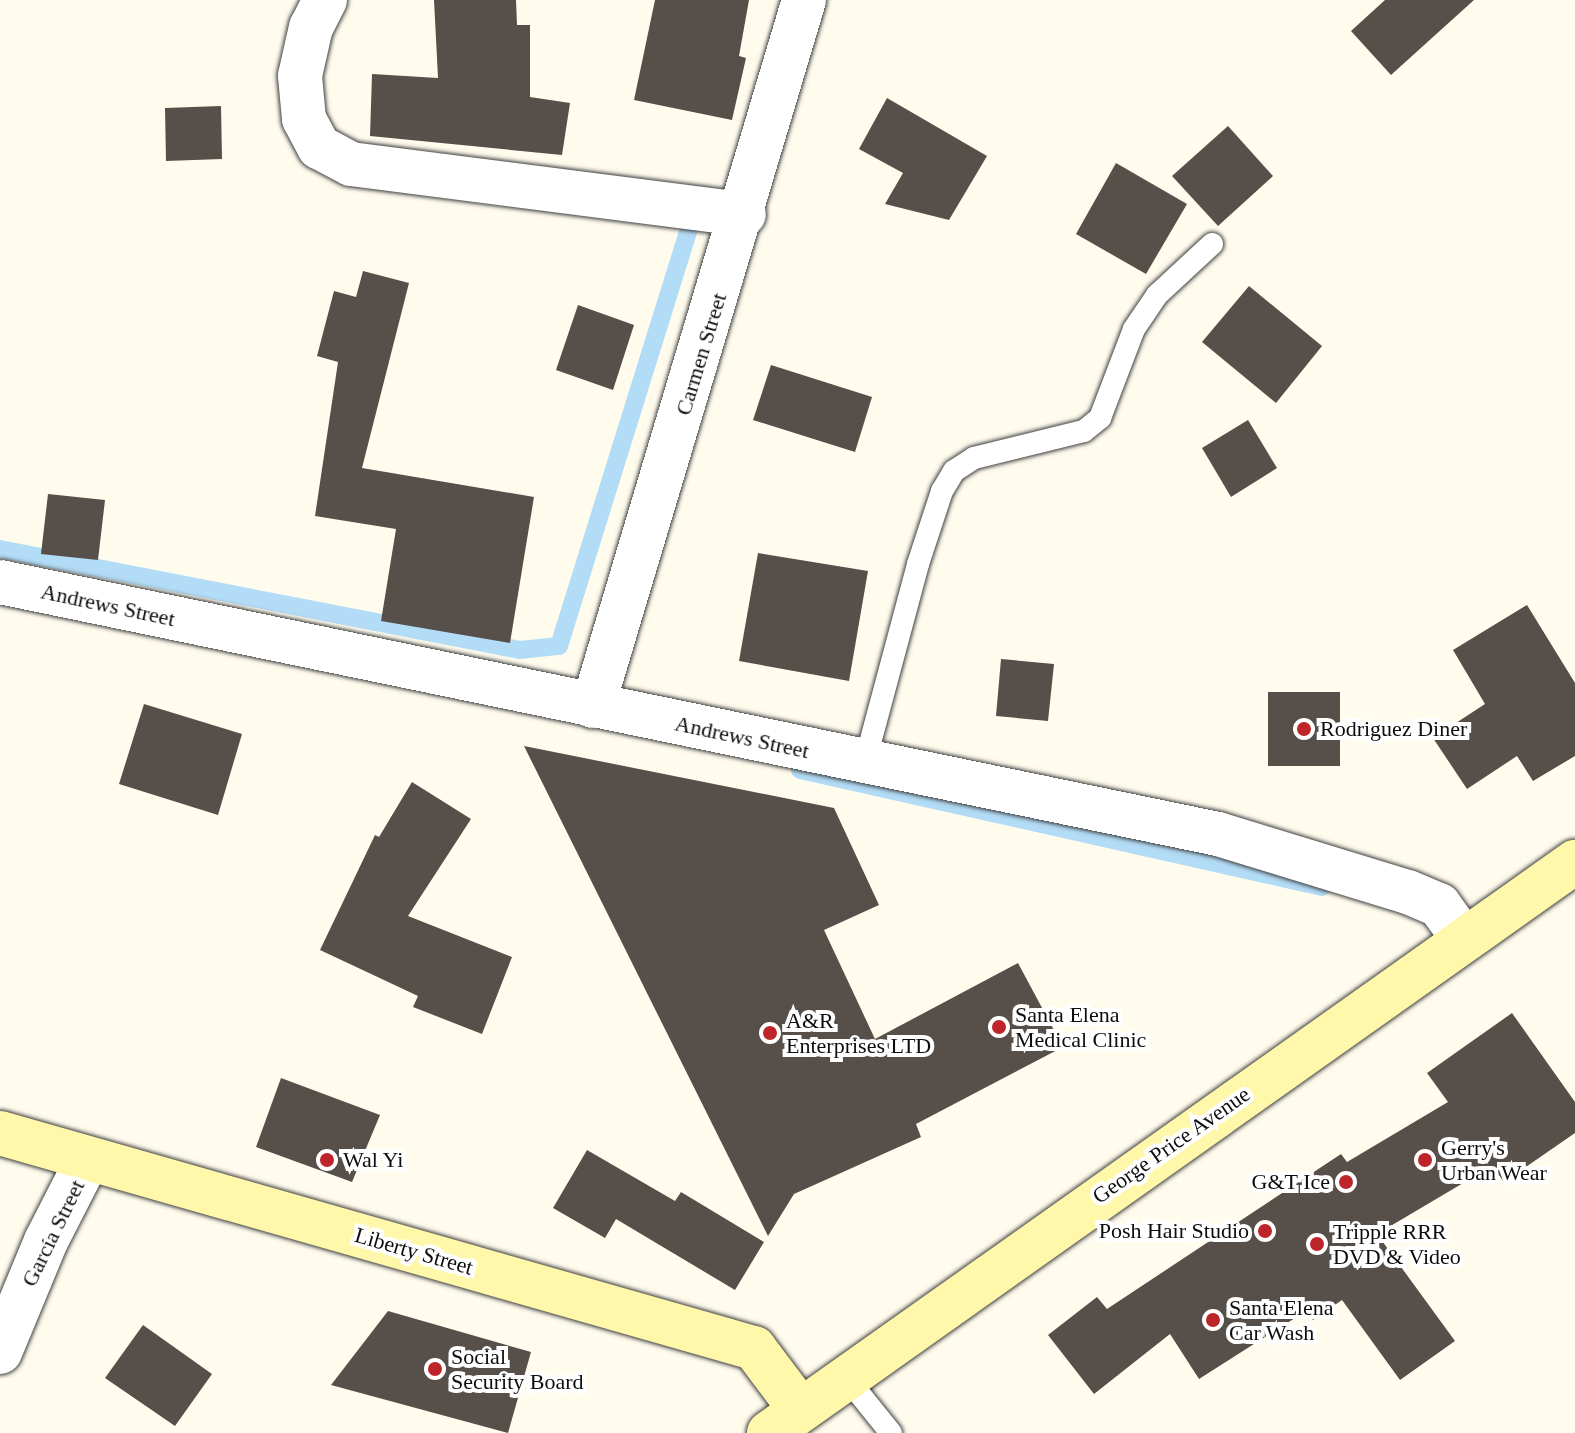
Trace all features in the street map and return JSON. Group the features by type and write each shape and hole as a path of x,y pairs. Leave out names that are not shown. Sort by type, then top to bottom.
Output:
{"main road":[{"name":"George Price Avenue","path":"784,1421 1463,938 1575,862"},
{"name":"Liberty Street","path":"0,1133 754,1348 784,1421"}],"street":[{"path":"325,0 311,27 300,76 304,119 319,147 351,164 744,214"},
{"name":"Carmen Street","path":"593,706 744,214 804,0"},
{"name":"Andrews Street","path":"0,582 1218,834 1311,859 1439,905 1463,938"},
{"name":"García Street","path":"0,1352 46,1241 88,1159"}],"lane":[{"path":"865,762 918,564 942,491 954,471 974,458 1084,431 1100,418 1134,329 1157,295 1212,244"},
{"path":"845,1376 891,1433"}],"building":[{"path":"434,0 516,0 517,25 530,25 530,97 570,103 562,155 370,136 372,74 438,78"},
{"path":"655,0 749,0 739,56 746,58 732,120 634,100"},
{"path":"1385,0 1474,0 1391,75 1351,31"},
{"path":"887,98 987,156 949,220 885,204 903,173 859,149"},
{"path":"221,106 222,159 166,161 165,108"},
{"path":"1228,126 1273,176 1218,226 1172,176"},
{"path":"1116,163 1187,204 1146,274 1076,234"},
{"path":"363,271 409,283 362,468 534,497 510,643 381,621 396,529 315,516 338,362 317,356 334,291 356,297"},
{"path":"1249,286 1322,346 1276,403 1202,342"},
{"path":"578,305 634,325 613,390 556,370"},
{"path":"771,365 872,397 855,452 753,420"},
{"path":"1248,420 1277,468 1231,497 1202,448"},
{"path":"48,494 105,500 98,560 41,554"},
{"path":"758,553 868,571 849,681 739,661"},
{"path":"1527,605 1575,683 1575,756 1533,781 1517,756 1467,789 1433,738 1485,704 1453,650"},
{"path":"1001,659 1054,664 1048,721 996,716"},
{"name":"Rodriguez Diner","path":"1268,692 1340,692 1340,766 1268,766"},
{"path":"144,704 242,734 218,815 119,784"},
{"name":"A&R Enterprises LTD","path":"524,746 834,808 879,905 824,930 875,1039 1018,963 1063,1047 916,1124 921,1137 794,1194 768,1236"},
{"path":"412,782 471,819 408,916 512,957 482,1034 413,1007 418,996 320,950 375,835 379,837"},
{"path":"1512,1013 1575,1102 1575,1133 1504,1182 1492,1166 1377,1234 1455,1341 1400,1380 1342,1300 1313,1320 1306,1311 1199,1379 1170,1334 1094,1394 1048,1335 1097,1297 1107,1309 1341,1154 1347,1162 1448,1102 1427,1073"},
{"path":"281,1078 380,1115 352,1182 256,1147"},
{"path":"587,1150 675,1201 681,1192 764,1242 735,1290 616,1219 605,1238 553,1208"},
{"name":"Social Security Board","path":"388,1311 531,1352 508,1433 331,1385"},
{"path":"143,1325 212,1374 175,1426 105,1378"}],"waterway":[{"path":"0,549 520,650 559,646 693,215"},
{"path":"800,770 1322,887"}],"place":[{"name":"Rodriguez Diner","path":"1304,729"},
{"name":"Santa Elena Medical Clinic","path":"999,1027"},
{"name":"A&R Enterprises LTD","path":"770,1033"},
{"name":"Wal Yi","path":"327,1160"},
{"name":"Gerry's Urban Wear","path":"1425,1160"},
{"name":"G&T Ice","path":"1346,1182"},
{"name":"Posh Hair Studio","path":"1265,1231"},
{"name":"Tripple RRR DVD & Video","path":"1317,1244"},
{"name":"Santa Elena Car Wash","path":"1213,1320"},
{"name":"Social Security Board","path":"435,1369"}]}
